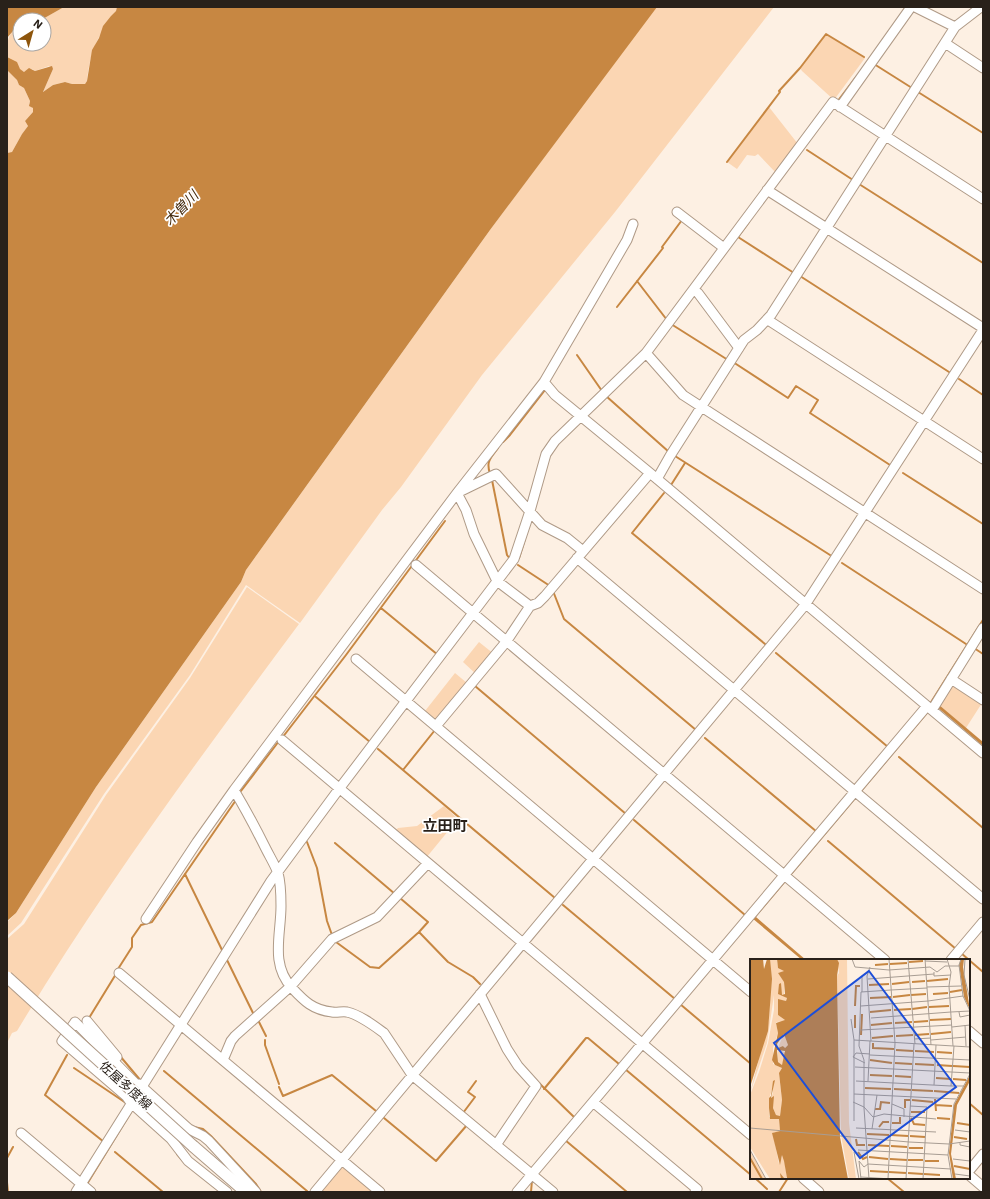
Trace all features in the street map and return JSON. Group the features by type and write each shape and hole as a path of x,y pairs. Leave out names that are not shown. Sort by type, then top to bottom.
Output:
{"main road":[{"name":"佐屋多度線","path":"7,977 193,1146 246,1192"}],"street":[{"path":"837,105 911,7"},
{"path":"915,7 956,27"},
{"path":"657,479 744,340 768,320 945,43 956,27 981,7"},
{"path":"945,43 983,68"},
{"path":"78,1188 278,872 339,789 514,559 530,511 546,454 555,441 647,354 696,291 724,248 769,192 833,102 983,199"},
{"path":"315,1192 805,605 983,329 769,192"},
{"path":"677,212 724,248"},
{"path":"146,919 197,842 234,790 457,493 544,382 627,240 633,224"},
{"path":"696,291 739,348"},
{"path":"768,320 983,459"},
{"path":"647,354 683,396 983,589"},
{"path":"544,382 555,395 650,472 805,605 983,753"},
{"path":"436,726 506,642 530,606 545,596 650,472"},
{"path":"457,493 496,474 542,525 567,538 580,555 734,690 983,899"},
{"path":"457,493 466,510 474,534 497,581 530,606"},
{"path":"416,566 884,959"},
{"path":"517,1192 642,1043 786,877 929,708 951,679 983,628"},
{"path":"356,659 750,991"},
{"path":"951,679 983,700"},
{"path":"282,740 522,944 750,1134"},
{"path":"234,790 255,826 278,872 281,908 279,965 281,972 291,986 314,1008 322,1011 337,1013 345,1012 358,1016 384,1033 412,1075 553,1192"},
{"path":"223,1060 231,1041 235,1036 291,986 332,939 377,917 428,863"},
{"path":"952,959 983,922"},
{"path":"119,973 380,1192"},
{"path":"480,994 507,1050 518,1066 536,1086 496,1145"},
{"path":"87,1021 142,1089"},
{"path":"227,1192 188,1161 172,1139 131,1103 126,1096 62,1041 74,1022 142,1089 189,1129 203,1136 209,1141 256,1192"},
{"path":"970,1032 983,1043"},
{"path":"593,1102 697,1189 695,1192"},
{"path":"21,1133 78,1188 91,1192"},
{"path":"970,1170 983,1154"},
{"path":"970,1176 983,1187"},
{"path":"803,1179 819,1192"}],"shaded area":[{"path":"64,7 117,8 96,44 90,61 87,81 85,84 72,84 65,82 53,85 43,92 53,69 49,66 35,71 32,69 24,72 20,70 17,64 7,58 8,39 12,32 12,52 52,52 52,14"},
{"path":"655,7 774,7 615,212 482,375 300,623 246,585 190,675 104,794 21,923 7,936 7,922 16,913 96,787 241,582 246,570 490,230"},
{"path":"826,34 865,58 834,100 800,68"},
{"path":"7,70 17,80 19,85 24,88 30,101 29,104 33,108 33,112 25,121 28,126 12,152 7,153"},
{"path":"769,107 798,144 777,174 758,154 755,156 747,155 737,169 727,162"},
{"path":"247,587 299,624 153,824 83,926 17,1031 12,1033 7,1043 7,939 24,924 106,795 190,678"},
{"path":"479,642 494,654 476,674 463,662"},
{"path":"455,673 467,683 437,720 425,711"},
{"path":"951,682 982,703 966,728 938,704"},
{"path":"444,806 458,819 426,858 394,832 398,828 417,826"},
{"path":"342,1166 377,1192 321,1192"}],"water":[{"path":"7,7 64,7 52,14 52,12 12,12 12,32 7,38"},
{"name":"木曽川","path":"117,7 657,7 490,230 246,570 241,582 96,787 16,913 7,921 7,153 12,152 28,126 25,121 33,112 33,108 29,106 30,101 24,88 19,85 17,80 7,70 7,57 17,62 20,69 24,72 29,68 35,71 52,66 53,69 43,92 53,85 65,82 72,84 85,84 87,81 92,50 99,38 103,26 116,11"},
{"path":"983,618 983,624 932,704 930,702"},
{"path":"938,704 983,742 983,746 937,707"},
{"path":"927,711 929,712 756,917 805,959 801,959 752,918"}],"waterway":[{"path":"727,162 780,92 779,91 800,68 826,34 864,57"},
{"path":"874,64 912,88"},
{"path":"837,102 856,77"},
{"path":"918,92 983,133"},
{"path":"807,150 853,180"},
{"path":"859,184 983,263"},
{"path":"617,307 663,248 662,247 682,220"},
{"path":"738,237 749,222"},
{"path":"738,237 794,273"},
{"path":"800,276 949,372"},
{"path":"637,281 667,320"},
{"path":"671,324 728,360"},
{"path":"577,355 602,391"},
{"path":"734,361 733,362 788,398 796,386 818,400 810,413 890,465"},
{"path":"959,379 983,395"},
{"path":"503,442 545,390"},
{"path":"606,396 669,452"},
{"path":"490,474 488,466 491,458 498,448"},
{"path":"675,456 830,555"},
{"path":"671,485 685,463"},
{"path":"903,473 983,524"},
{"path":"492,480 507,555 510,559"},
{"path":"664,493 632,533 765,644"},
{"path":"282,738 346,655 445,521"},
{"path":"519,558 525,539"},
{"path":"842,563 966,644"},
{"path":"518,565 550,586"},
{"path":"553,591 564,619 696,730"},
{"path":"381,608 438,655"},
{"path":"974,648 983,654"},
{"path":"776,653 888,747"},
{"path":"475,686 626,814"},
{"path":"316,697 370,742"},
{"path":"403,770 435,730"},
{"path":"705,738 817,832"},
{"path":"241,791 279,741"},
{"path":"378,749 555,898"},
{"path":"899,757 983,828"},
{"path":"118,969 132,947 132,938 141,925 152,922 236,800"},
{"path":"634,820 745,915"},
{"path":"828,841 956,949"},
{"path":"307,842 317,868 327,921 332,935"},
{"path":"335,843 395,894"},
{"path":"185,874 223,952"},
{"path":"400,898 428,922 419,932"},
{"path":"563,905 675,999"},
{"path":"336,942 370,967 379,968 419,932 448,962 473,977 480,984"},
{"path":"961,953 968,959"},
{"path":"227,960 254,1015"},
{"path":"970,961 983,972"},
{"path":"89,1018 116,974"},
{"path":"680,1004 750,1063"},
{"path":"258,1020 266,1036"},
{"path":"544,1089 586,1038 588,1038 619,1064"},
{"path":"265,1040 265,1045 279,1084"},
{"path":"67,1055 45,1095 104,1142"},
{"path":"120,1056 141,1081"},
{"path":"74,1068 126,1103"},
{"path":"625,1069 750,1174"},
{"path":"164,1071 307,1191"},
{"path":"279,1087 283,1096 332,1075 376,1111"},
{"path":"463,1113 475,1097 468,1092 476,1081"},
{"path":"539,1083 575,1118"},
{"path":"970,1104 983,1115"},
{"path":"87,1184 131,1112"},
{"path":"384,1118 436,1161 467,1125"},
{"path":"194,1127 203,1129 211,1136 256,1184 261,1192"},
{"path":"565,1140 627,1192"},
{"path":"7,1158 13,1147"},
{"path":"115,1152 163,1192"},
{"path":"177,1154 183,1161"},
{"path":"756,1179 767,1189"},
{"path":"779,1192 787,1179"},
{"path":"888,1179 904,1192"},
{"path":"531,1192 532,1180"},
{"path":"7,1182 8,1192"}],"district":[{"name":"立田町","path":"445,826"}]}
